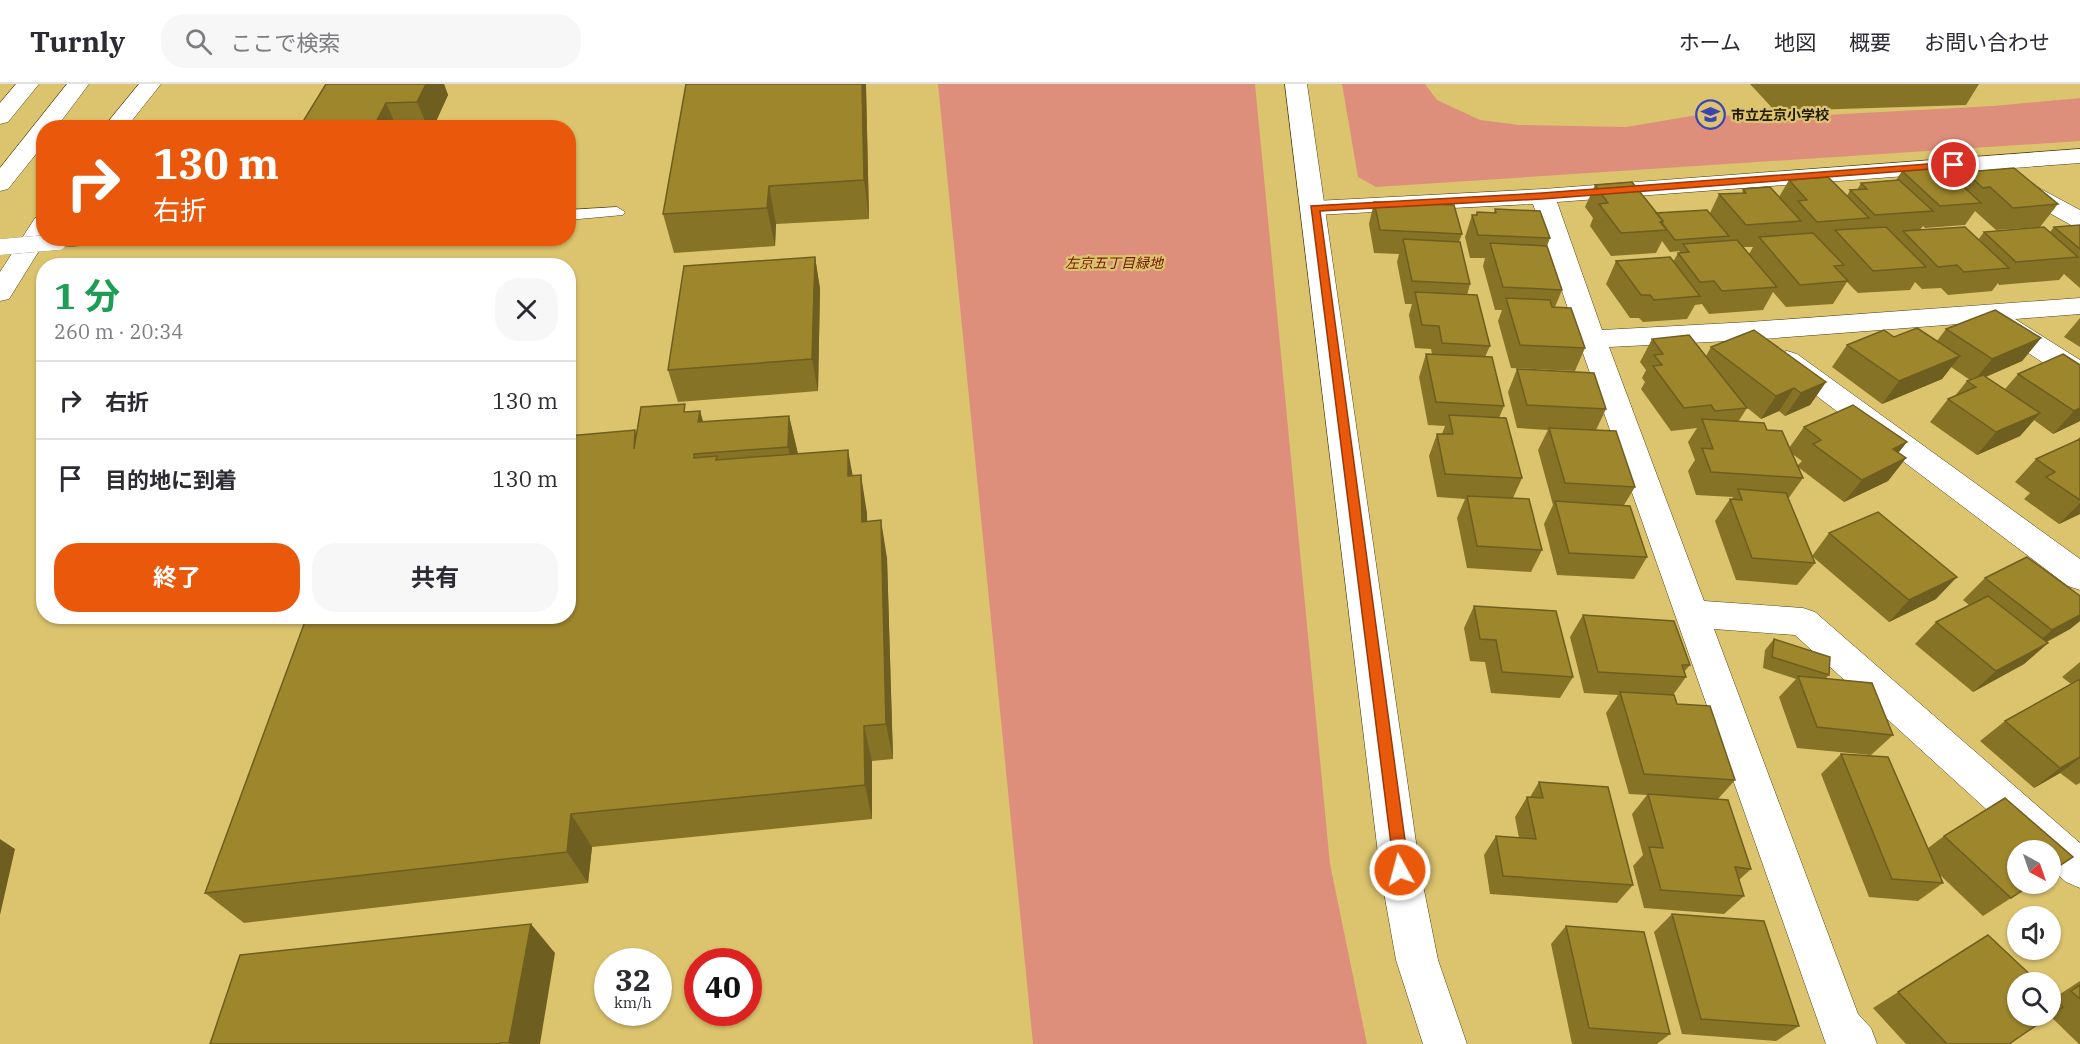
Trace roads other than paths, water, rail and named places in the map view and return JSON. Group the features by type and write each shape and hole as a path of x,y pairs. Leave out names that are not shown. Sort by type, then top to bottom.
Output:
{"main road":[{"path":"0,117 28,84"},
{"path":"50,120 78,84"},
{"path":"121,120 150,84"},
{"path":"1296,84 1400,870 1417,960 1445,1044"},
{"path":"0,184 36,138"},
{"path":"1314,208 1542,196 2080,156"},
{"path":"1977,163 2080,220"},
{"path":"1542,196 1841,1028 1855,1044"},
{"path":"0,293 40,246"},
{"path":"1592,339 1988,315 2080,306"},
{"path":"1988,315 2080,373"},
{"path":"1749,331 2080,577"},
{"path":"1693,614 1803,622 2080,869"}],"lane":[{"path":"576,215 617,212"},
{"path":"0,247 36,237"}],"place":[{"name":"市立左京小学校","path":"1710,115"}],"park label":[{"name":"左京五丁目緑地","path":"1114,263"}]}
